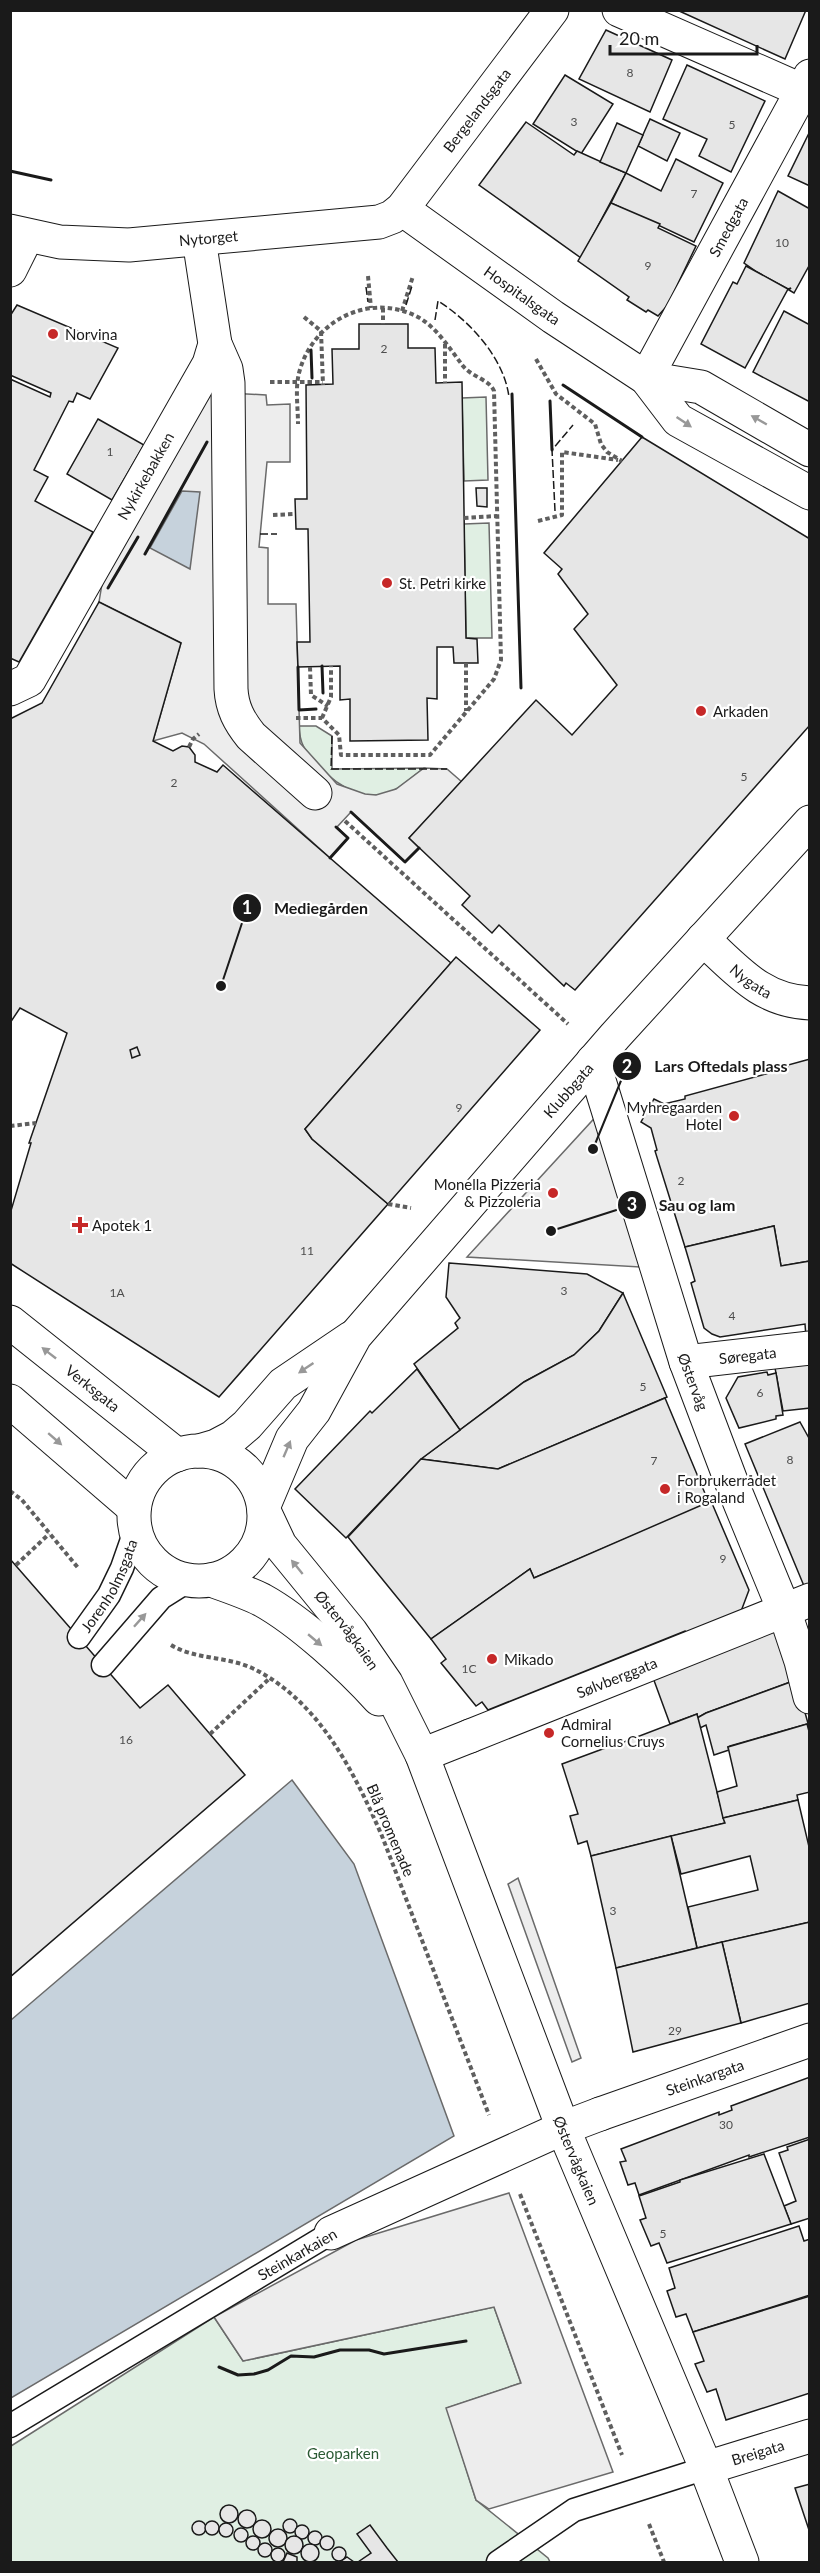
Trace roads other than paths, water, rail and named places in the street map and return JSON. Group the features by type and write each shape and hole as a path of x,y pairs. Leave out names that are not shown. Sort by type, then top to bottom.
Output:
{"street":[{"name":"Bergelandsgata","path":"402,209 552,10"},
{"path":"619,10 807,87"},
{"name":"Smedgata","path":"646,378 807,87"},
{"name":"Nytorget","path":"19,234 92,245 129,245 379,222 392,217 402,209"},
{"name":"Hospitalsgata","path":"402,209 553,317 646,378 678,420 810,493"},
{"path":"10,270 19,234"},
{"name":"Nykirkebakken","path":"10,688 29,680 205,373 215,344 199,239"},
{"path":"215,344 226,369 228,383 231,689 234,707 243,726 251,736 315,793"},
{"name":"Hospitalsgata","path":"646,378 701,387 810,450"},
{"name":"Klubbgata","path":"264,1507 292,1439 314,1411 355,1336 593,1061 810,822"},
{"name":"Nygata","path":"703,939 765,992 784,1000 810,1003"},
{"name":"Østervåg","path":"593,1061 686,1362 797,1605 801,1660 810,1697"},
{"name":"Verksgata","path":"10,1323 188,1453"},
{"name":"Klubbgata","path":"188,1453 216,1446 233,1437 248,1425 283,1384 355,1336"},
{"name":"Søregata","path":"686,1362 810,1348"},
{"path":"10,1401 135,1520"},
{"path":"188,1453 221,1455 236,1463 249,1475 264,1507 262,1532 255,1550 236,1569 199,1580 170,1575 154,1564 142,1549 135,1520 138,1491 148,1475 161,1463 188,1453"},
{"name":"Østervågkaien","path":"264,1507 280,1545 351,1632 386,1683 422,1755 563,2128 706,2468 742,2562"},
{"name":"Østervågkaien","path":"199,1580 260,1599 278,1610 341,1661 370,1689 400,1723 422,1755"},
{"name":"Sølvberggata","path":"422,1755 797,1605"},
{"name":"Steinkargata","path":"600,2114 810,2040"},
{"name":"Steinkarkaien","path":"331,2233 563,2128 600,2114"},
{"name":"Breigata","path":"706,2468 810,2436"}],"lane":[{"name":"Jorenholmsgata","path":"79,1637 109,1595 135,1520"},
{"path":"103,1665 161,1598 199,1580"},
{"name":"Steinkarkaien","path":"10,2426 331,2233"},
{"path":"498,2562 574,2510 706,2468"}],"place":[{"name":"Norvina","path":"53,334"},
{"name":"St. Petri kirke","path":"387,583"},
{"name":"Arkaden","path":"701,711"},
{"name":"Mediegården","path":"221,986"},
{"name":"Myhregaarden Hotel","path":"734,1116"},
{"name":"Lars Oftedals plass","path":"593,1149"},
{"name":"Monella Pizzeria & Pizzoleria","path":"553,1193"},
{"name":"Apotek 1","path":"80,1225"},
{"name":"Sau og lam","path":"551,1231"},
{"name":"Forbrukerrådet i Rogaland","path":"665,1489"},
{"name":"Mikado","path":"492,1659"},
{"name":"Admiral Cornelius Cruys","path":"549,1733"}],"park label":[{"name":"Geoparken","path":"343,2453"}]}
